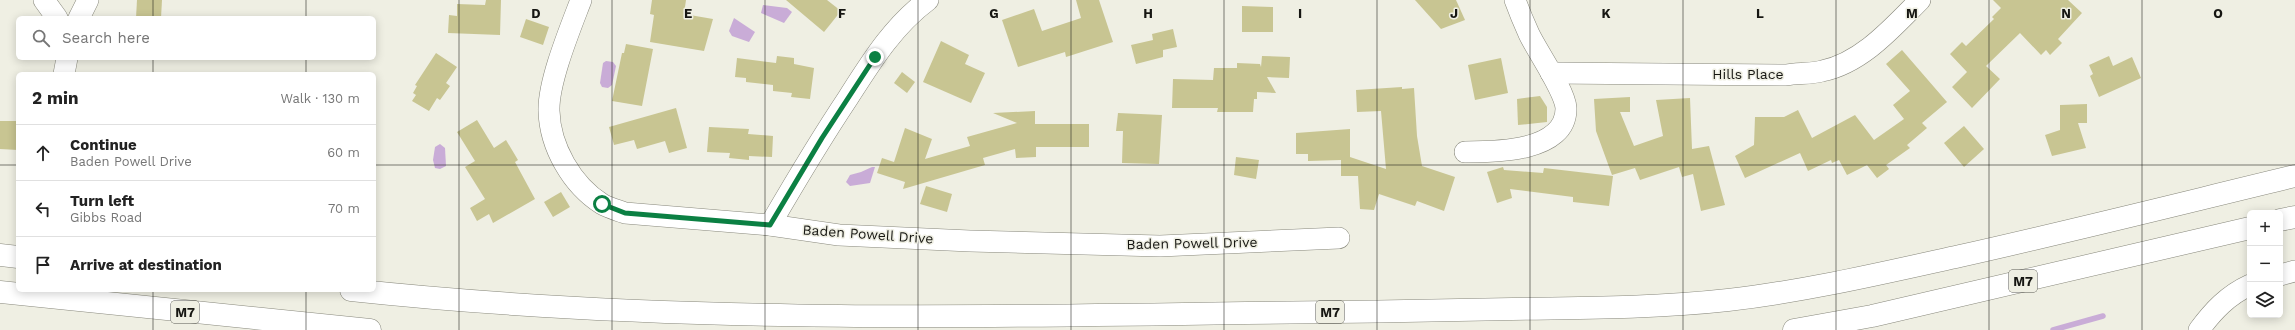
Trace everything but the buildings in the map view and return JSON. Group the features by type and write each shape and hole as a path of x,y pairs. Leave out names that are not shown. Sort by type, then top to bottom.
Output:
{"highway":[{"name":"M7","path":"373,292 541,307 625,312 786,316 1099,316 1611,308 1724,300 1780,292 2008,245 2295,176"},
{"path":"2283,219 2295,217"},
{"name":"M7","path":"1794,330 1872,316 2247,229"},
{"path":"0,255 16,257"},
{"name":"M7","path":"0,292 370,330"}],"street":[{"path":"44,0 56,16"},
{"path":"80,16 88,0"},
{"name":"Baden Powell Drive","path":"580,0 561,54 549,111 552,131 559,154 571,175 602,204 625,213 770,225 839,235 970,241 1152,246 1339,238"},
{"path":"770,225 822,138 875,57 894,32 914,11 928,0"},
{"path":"1465,152 1500,152 1532,145 1558,131 1565,122 1566,106 1551,73 1529,34 1514,0"},
{"name":"Hills Place","path":"1551,73 1786,74 1823,71 1855,58 1881,38 1920,0"},
{"path":"64,72 67,60"},
{"path":"2283,274 2295,271"},
{"path":"2199,330 2213,311 2236,291 2247,286"}],"shaded area":[{"path":"763,5 787,8 792,12 784,23 761,13"},
{"path":"734,18 755,32 749,42 732,36 729,31"},
{"path":"606,61 613,62 616,66 612,85 608,88 602,87 600,83 603,63"},
{"path":"440,144 445,148 446,166 440,169 435,168 433,160 435,147"},
{"path":"875,167 870,183 850,186 846,182 850,175"}],"waterway":[{"path":"2053,330 2103,316"}],"route":[{"path":"602,204 625,213 770,225 822,138 875,57"}]}
